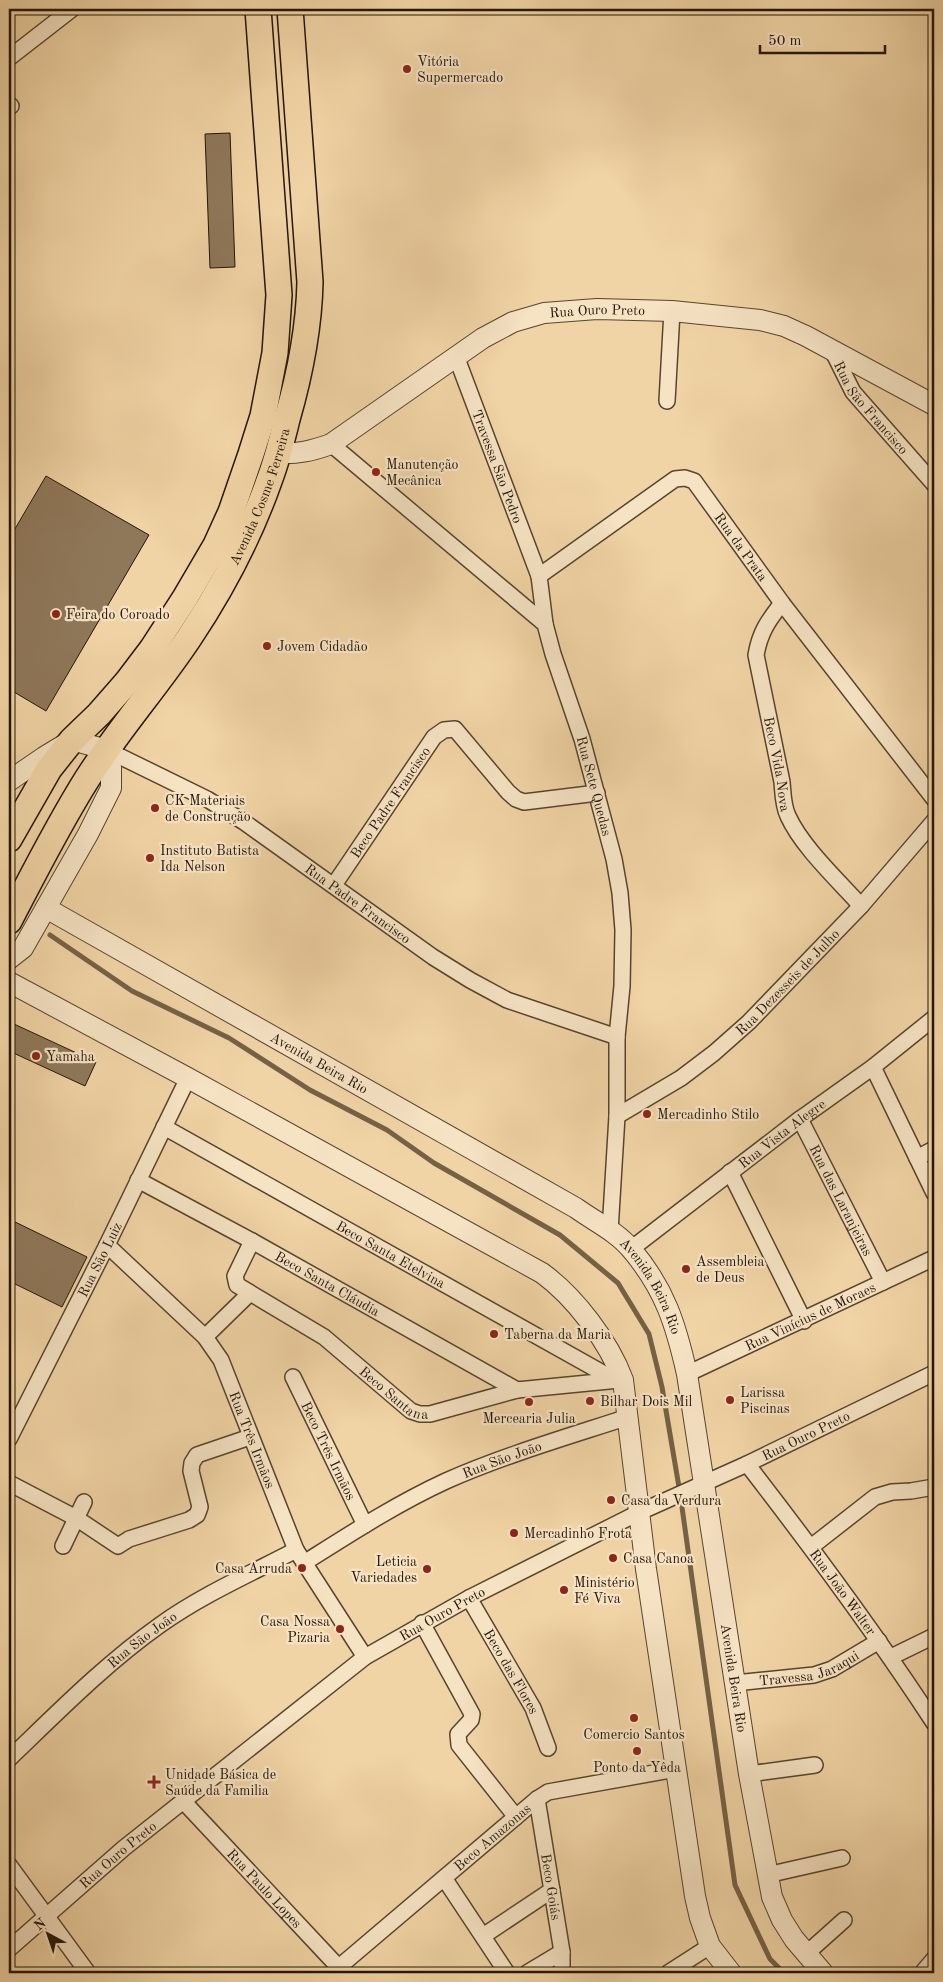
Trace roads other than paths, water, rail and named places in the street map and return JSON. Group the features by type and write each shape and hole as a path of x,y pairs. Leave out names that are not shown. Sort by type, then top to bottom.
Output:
{"main road":[{"name":"Avenida Cosme Ferreira","path":"9,839 49,769 72,740 99,714 127,682 186,598 216,545 231,512 242,484 263,416 275,353 279,295 258,9"},
{"name":"Avenida Cosme Ferreira","path":"9,921 62,820 88,777 189,638 219,588 250,527 269,482 278,453 298,382 310,307 290,9"}],"street":[{"path":"9,58 67,10"},
{"name":"Rua Ouro Preto","path":"278,453 297,454 311,452 330,444 456,356 483,338 513,322 544,313 597,309 672,310 760,320 784,326 934,405"},
{"path":"667,401 672,310"},
{"name":"Rua São Francisco","path":"832,350 853,392 934,484"},
{"name":"Travessa São Pedro","path":"456,356 539,576"},
{"path":"330,444 545,624"},
{"name":"Rua da Prata","path":"539,576 675,479 685,478 694,481 782,603 934,799"},
{"path":"539,576 545,624"},
{"name":"Beco Vida Nova","path":"782,603 764,626 758,641 756,655 782,782 783,800 787,815 796,830 861,906"},
{"name":"Rua Sete Quedas","path":"545,624 553,654 582,739 614,859 620,894 623,930 622,986 617,1037 617,1116 610,1230"},
{"name":"Beco Padre Francisco","path":"334,885 434,737 444,730 454,729 516,799 524,802 597,793"},
{"path":"9,781 72,740 107,750 111,768 111,788 24,948 9,959"},
{"name":"Rua Padre Francisco","path":"107,750 207,799 267,837 433,957 507,1000 617,1037"},
{"name":"Rua Dezesseis de Julho","path":"617,1116 681,1078 714,1053 781,991 861,906 934,821"},
{"name":"Avenida Beira Rio","path":"46,908 576,1208 610,1230 631,1249 668,1305 677,1330 687,1374 749,1774 772,1896 782,1920 806,1954 823,1973"},
{"path":"9,982 188,1078 542,1273 564,1291 575,1304 614,1359 620,1380 645,1509 646,1569 695,1896 700,1918 710,1946 731,1973"},
{"name":"Rua Vista Alegre","path":"631,1249 800,1118 873,1067 934,1018"},
{"path":"873,1067 934,1193"},
{"name":"Rua São Luiz","path":"9,1439 107,1245 188,1078"},
{"name":"Rua das Laranjeiras","path":"800,1118 883,1282"},
{"name":"Beco Santa Etelvina","path":"164,1127 620,1380"},
{"path":"917,1158 934,1149"},
{"path":"730,1172 804,1320"},
{"name":"Beco Santa Cláudia","path":"138,1180 252,1241 517,1390"},
{"name":"Beco Santana","path":"252,1241 235,1276 237,1286 324,1337 411,1411 430,1414 517,1390 620,1380"},
{"name":"Rua Três Irmãos","path":"107,1245 205,1337 221,1360 296,1550 365,1657"},
{"name":"Rua Vinícius de Moraes","path":"687,1374 934,1258"},
{"path":"205,1337 249,1294"},
{"name":"Rua Ouro Preto","path":"9,1949 124,1848 365,1657 469,1598 645,1509 747,1464 934,1373"},
{"name":"Beco Três Irmãos","path":"293,1378 365,1525"},
{"name":"Rua São João","path":"304,1563 365,1525 444,1482 485,1465 628,1417"},
{"path":"9,1483 76,1518 118,1546 129,1539 189,1520 197,1515 200,1508 191,1471 192,1462 197,1454 250,1437"},
{"name":"Rua João Walter","path":"747,1464 811,1547 891,1657 934,1723"},
{"path":"811,1547 876,1497 892,1492 911,1492 934,1486"},
{"path":"63,1546 84,1502"},
{"name":"Rua São João","path":"9,1759 122,1655 160,1625 199,1600 296,1550"},
{"name":"Beco das Flores","path":"469,1598 533,1708 548,1748"},
{"path":"422,1623 472,1714 471,1720 458,1734 459,1745 516,1817"},
{"path":"891,1657 934,1636"},
{"name":"Travessa Jaraqui","path":"735,1683 814,1674 832,1669 879,1641"},
{"path":"749,1774 815,1765"},
{"name":"Beco Amazonas","path":"341,1970 444,1878 537,1799 548,1792 561,1788 676,1769"},
{"name":"Beco Goiás","path":"537,1799 562,1952 562,1973"},
{"name":"Rua Paulo Lopes","path":"184,1802 341,1970"},
{"path":"768,1875 842,1858"},
{"path":"9,1865 88,1973"},
{"path":"444,1878 507,1973"},
{"path":"483,1936 552,1890"},
{"path":"806,1954 844,1920"},
{"path":"668,1973 710,1946"},
{"path":"527,1973 562,1952"},
{"path":"922,1973 934,1959"}],"waterway":[{"path":"50,935 132,991 229,1038 310,1090 387,1130 434,1163 560,1235 618,1283 649,1334 662,1387 680,1493 735,1885 770,1959 784,1973"}],"place":[{"name":"Vitória Supermercado","path":"407,69"},
{"name":"Manutenção Mecânica","path":"376,472"},
{"name":"Feira do Coroado","path":"56,614"},
{"name":"Jovem Cidadão","path":"267,646"},
{"name":"CK Materiais de Construção","path":"155,808"},
{"name":"Instituto Batista Ida Nelson","path":"150,858"},
{"name":"Yamaha","path":"36,1056"},
{"name":"Mercadinho Stilo","path":"647,1114"},
{"name":"Assembleia de Deus","path":"686,1269"},
{"name":"Taberna da Maria","path":"494,1334"},
{"name":"Larissa Piscinas","path":"730,1400"},
{"name":"Bilhar Dois Mil","path":"590,1401"},
{"name":"Mercearia Julia","path":"529,1402"},
{"name":"Casa da Verdura","path":"611,1500"},
{"name":"Mercadinho Frota","path":"514,1533"},
{"name":"Casa Canoa","path":"613,1558"},
{"name":"Casa Arruda","path":"302,1568"},
{"name":"Leticia Variedades","path":"427,1569"},
{"name":"Ministério Fé Viva","path":"564,1590"},
{"name":"Casa Nossa Pizaria","path":"340,1629"},
{"name":"Comercio Santos","path":"634,1718"},
{"name":"Ponto da Yêda","path":"637,1751"},
{"name":"Unidade Básica de Saúde da Familia","path":"154,1782"}]}
